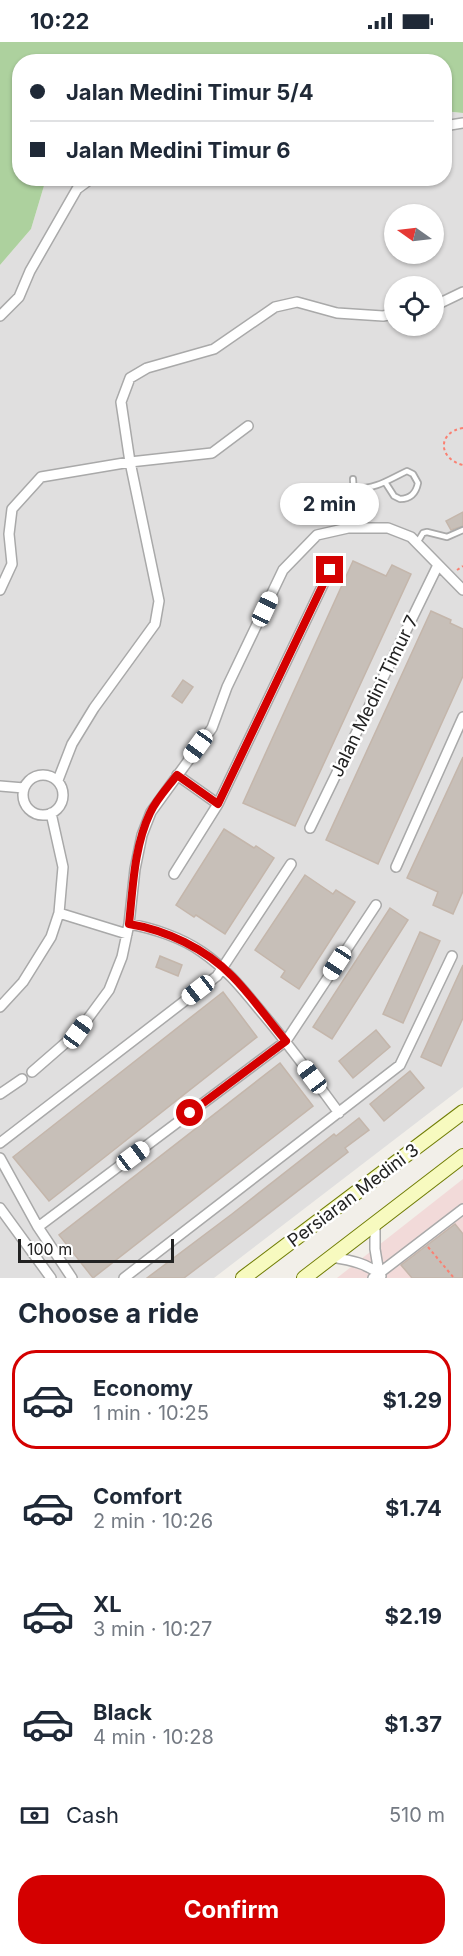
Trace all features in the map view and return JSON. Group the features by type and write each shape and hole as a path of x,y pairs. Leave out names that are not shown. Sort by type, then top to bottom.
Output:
{"street":[{"path":"0,316 19,297 30,272 77,189 81,186"},
{"path":"444,301 463,292"},
{"path":"58,780 72,744 94,708 154,624 159,601 130,462 121,402 130,378 147,368 214,349 275,307 297,302 337,313 384,316"},
{"path":"0,590 12,564 9,534 12,509 41,477 130,462 212,453 248,426"},
{"path":"32,1072 78,1032 109,990 122,957 128,929 135,869 142,835 151,812 212,728 227,687 283,570 317,535 348,528 388,528 411,537 463,590"},
{"name":"Jalan Medini Timur 7","path":"310,828 438,565"},
{"path":"174,874 218,804 330,570"},
{"path":"396,867 463,717"},
{"path":"43,774 51,776 58,780 63,789 63,798 59,807 51,813 36,814 29,810 25,803 24,788 35,776 43,774"},
{"path":"177,775 218,804"},
{"path":"0,786 24,788"},
{"path":"0,1007 22,982 51,938 59,913 63,867 51,813"},
{"path":"0,1143 217,976 291,864"},
{"path":"38,1227 286,1041 376,905"},
{"path":"59,913 128,929 143,926 200,950 232,976 286,1041 339,1113"},
{"path":"124,1278 400,1065 452,956"},
{"path":"0,1094 22,1079"},
{"name":"Persiaran Medini 3","path":"243,1278 463,1112"},
{"name":"Persiaran Medini 3","path":"304,1278 463,1156"},
{"path":"0,1158 38,1227 72,1278"},
{"path":"0,1208 51,1278"},
{"path":"378,1276 463,1209"},
{"path":"375,1224 378,1276"},
{"path":"331,1257 350,1260 378,1276"}],"lane":[{"path":"354,489 375,487 385,482 407,471 413,474 418,483 417,490 412,496 400,499 394,496 385,482"},
{"path":"353,478 356,528"},
{"path":"417,543 423,533 447,537 463,530"}],"path":[{"path":"463,428 450,433 445,439 444,447 449,459 463,465"},
{"path":"422,1240 454,1278"}],"shaded area":[{"path":"452,112 463,113 463,1087 214,1278 0,1278 0,265 31,229 44,186 452,186"},
{"path":"463,1179 463,1278 337,1278"}],"green space":[{"path":"0,42 463,42 463,113 452,112 452,54 12,54 12,186 44,186 31,229 0,265"}],"building":[{"path":"463,512 463,526 451,530 446,521"},
{"path":"353,561 386,576 392,565 411,574 295,826 243,803"},
{"path":"431,611 451,620 450,623 463,629 463,676 378,864 326,840"},
{"path":"183,680 193,687 182,703 172,696"},
{"path":"463,757 463,891 453,914 433,905 438,892 407,878"},
{"path":"224,829 274,858 225,934 176,905"},
{"path":"305,875 333,894 336,890 355,902 299,989 281,977 285,971 255,950"},
{"path":"390,908 408,920 332,1039 313,1027"},
{"path":"420,932 440,941 403,1023 383,1014"},
{"path":"160,956 182,965 178,976 156,967"},
{"path":"463,965 463,1018 441,1066 421,1057"},
{"path":"223,992 257,1037 49,1201 13,1157"},
{"path":"376,1030 390,1047 353,1078 339,1061"},
{"path":"280,1063 313,1106 93,1278 59,1235"},
{"path":"410,1071 424,1088 384,1121 370,1104"},
{"path":"359,1118 369,1130 345,1148 348,1152 184,1278 147,1278 334,1134 336,1136"},
{"path":"455,1224 463,1234 463,1278 412,1278 401,1265"}],"route":[{"path":"190,1113 286,1041 232,976 200,950 176,938 143,926 129,924 135,869 142,835 151,812 177,775 218,804 330,570"}]}
